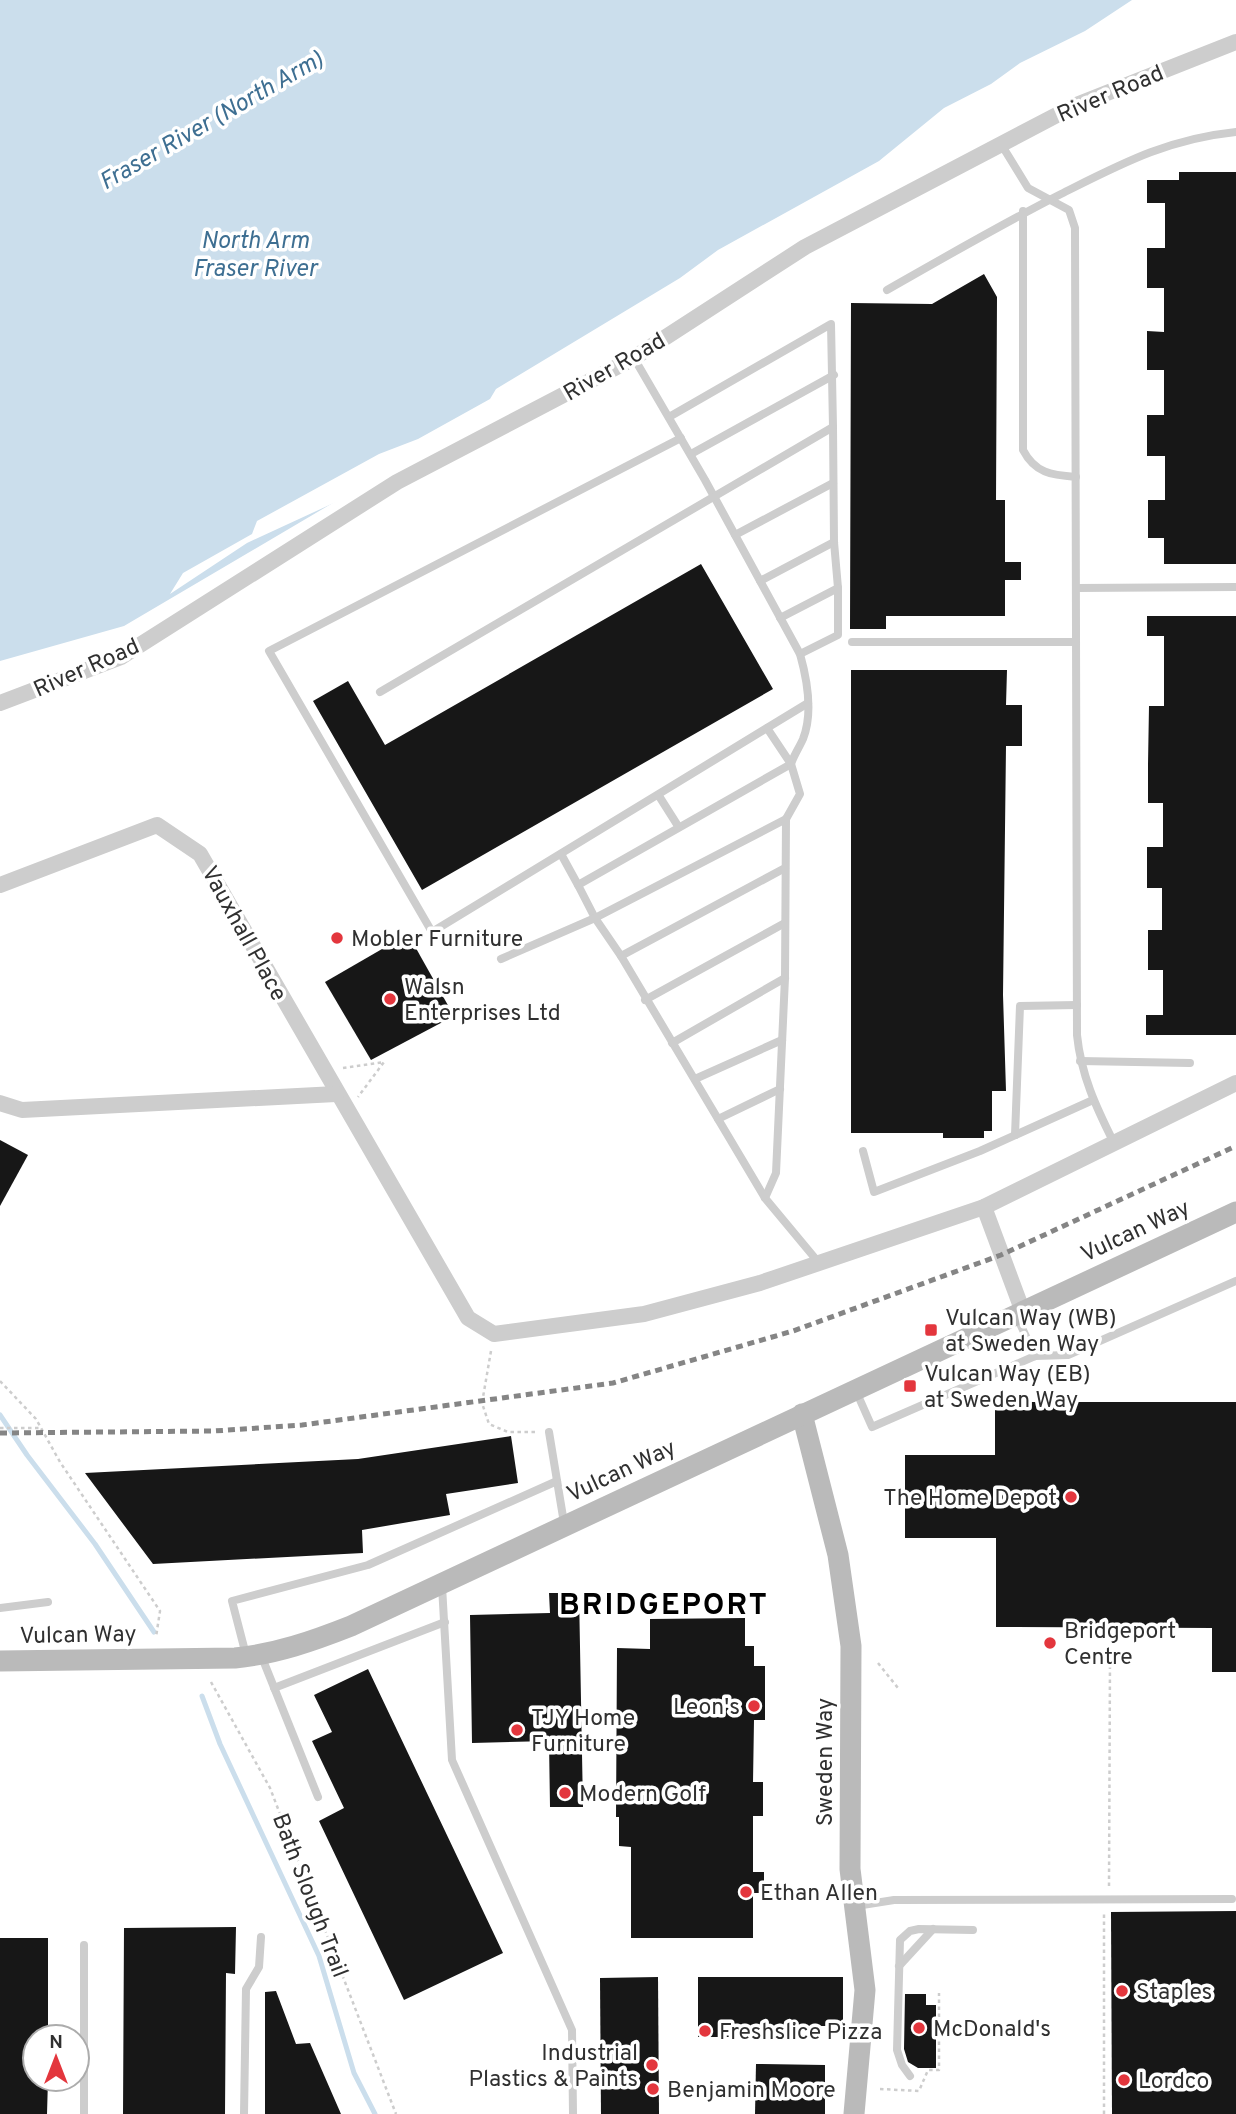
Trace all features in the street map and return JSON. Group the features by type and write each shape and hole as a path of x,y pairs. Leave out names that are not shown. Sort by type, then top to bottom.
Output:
{"street":[{"name":"River Road","path":"0,704 121,657 397,482 634,358 804,247 1074,106 1236,42"},
{"name":"Vauxhall Place","path":"0,885 157,825 200,853 336,1094 468,1318 494,1334"},
{"path":"494,1334 644,1314 760,1283 984,1207 1236,1083"},
{"path":"0,1103 22,1110 336,1094"},
{"path":"984,1207 1019,1313"},
{"name":"Vulcan Way","path":"0,1661 254,1656 311,1642 442,1584 1236,1212"},
{"name":"Sweden Way","path":"802,1414 838,1555 849,1613 850,1868 865,1990 854,2114"}],"lane":[{"path":"887,290 1023,211 1175,141 1236,132"},
{"path":"1001,144 1028,188 1069,209 1075,228 1077,1005 1080,1061 1093,1100 1114,1143"},
{"path":"1023,211 1023,450 1031,466 1055,476 1076,477"},
{"path":"669,417 831,324 838,635 800,654"},
{"path":"578,885 791,764 804,738 806,675 800,654 691,454 634,358"},
{"path":"691,454 834,375"},
{"path":"380,692 833,427"},
{"path":"681,438 270,652 432,932 659,796 807,703"},
{"path":"735,535 833,483"},
{"path":"760,581 834,542"},
{"path":"1076,588 1236,587"},
{"path":"780,618 838,588"},
{"path":"852,642 1076,642"},
{"path":"765,1198 776,1173 785,978 783,924 786,820 800,793 791,764 767,728"},
{"path":"659,796 678,826"},
{"path":"501,959 594,918 786,820"},
{"path":"561,854 594,918 621,956 765,1198 819,1263"},
{"path":"621,956 785,868"},
{"path":"645,1000 783,924"},
{"path":"672,1043 785,978"},
{"path":"1015,1135 1020,1006 1077,1005"},
{"path":"695,1079 782,1040"},
{"path":"1080,1061 1190,1063"},
{"path":"718,1119 780,1089"},
{"path":"863,1152 874,1192 980,1152 1093,1100"},
{"path":"855,1390 872,1427 1035,1356 1068,1355 1236,1281"},
{"path":"1019,1313 1035,1356"},
{"path":"548,1432 565,1526"},
{"path":"318,1797 274,1688 254,1656 232,1601 368,1565 557,1481"},
{"path":"442,1584 452,1760 572,2030 573,2114"},
{"path":"0,1608 48,1602"},
{"path":"274,1688 445,1622"},
{"path":"853,1907 894,1900 1232,1899"},
{"path":"910,2076 897,2050 899,1946 904,1935 919,1929 973,1930"},
{"path":"898,1966 933,1929"},
{"path":"244,2114 246,1989 260,1967 261,1937"},
{"path":"84,1945 84,2114"}],"path":[{"path":"323,1071 384,1062 347,1113"},
{"path":"494,1334 482,1403 489,1424 508,1432 548,1432"},
{"path":"0,1381 39,1428 160,1611 156,1637"},
{"path":"0,1428 39,1428"},
{"path":"1109,1887 1110,1659"},
{"path":"878,1663 898,1688"},
{"name":"Bath Slough Trail","path":"211,1682 270,1788 396,2114"},
{"path":"1104,1906 1104,2114"},
{"path":"939,1993 939,2067"},
{"path":"880,2089 890,2090"}],"water":[{"name":"North Arm Fraser River","path":"0,0 1183,0 1126,26 691,292 124,626 0,661"}],"pier":[{"path":"1132,0 1186,0 1127,29 902,175 775,243 364,489 247,543 170,594 183,573 252,534 257,521 379,454 418,439 490,399 496,389 680,278 718,250 879,161 944,108 991,84 1020,63 1085,31"}],"building":[{"path":"1179,172 1236,172 1236,564 1164,564 1164,538 1148,538 1148,500 1165,500 1165,456 1147,456 1147,415 1164,415 1164,370 1147,370 1147,331 1164,332 1164,288 1147,288 1147,248 1165,248 1165,203 1147,203 1147,180 1179,180"},
{"path":"984,274 997,297 996,500 1005,500 1005,562 1021,562 1021,580 1005,580 1005,616 886,616 886,629 850,629 851,303 932,304"},
{"path":"701,564 773,689 422,890 313,701 348,681 385,745"},
{"path":"1147,616 1236,616 1236,1035 1146,1035 1146,1015 1163,1015 1163,970 1148,970 1148,930 1162,930 1162,888 1147,888 1147,847 1163,847 1163,803 1148,803 1148,764 1149,706 1164,706 1164,636 1147,636"},
{"path":"851,670 1007,670 1006,705 1022,705 1022,746 1006,746 1003,995 1006,1091 992,1091 992,1131 984,1131 984,1138 943,1138 943,1133 851,1133"},
{"name":"Walsn Enterprises Ltd","path":"408,934 454,1016 371,1060 325,982"},
{"path":"0,1140 28,1155 0,1206"},
{"name":"The Home Depot","path":"995,1402 1236,1402 1236,1672 1212,1672 1212,1628 996,1627 996,1538 905,1538 905,1455 995,1455"},
{"path":"511,1436 518,1483 446,1494 450,1515 362,1530 363,1553 153,1564 85,1473 358,1459"},
{"path":"549,1593 579,1593 583,1807 550,1807 549,1741 472,1743 470,1615 550,1613"},
{"path":"745,1618 745,1646 754,1646 754,1666 765,1666 765,1720 754,1720 753,1782 763,1782 763,1816 753,1816 753,1872 764,1872 764,1893 753,1893 753,1938 631,1938 631,1847 619,1846 619,1817 616,1817 617,1648 650,1649 650,1619"},
{"path":"368,1669 503,1953 404,2000 319,1821 344,1808 312,1741 332,1732 314,1695"},
{"path":"1236,1911 1236,2114 1112,2114 1111,1912"},
{"path":"236,1927 235,1974 226,1973 225,2114 123,2114 124,1928"},
{"path":"0,1938 48,1938 48,2023 21,2023 21,2093 48,2093 47,2114 0,2114"},
{"path":"658,1977 659,2114 601,2114 600,1978"},
{"path":"698,1977 843,1977 843,2026 747,2026 747,2037 698,2037"},
{"path":"276,1991 296,2044 310,2043 341,2114 265,2114 265,1992"},
{"name":"McDonald's","path":"905,1994 926,1994 926,2005 936,2005 936,2068 918,2068 908,2062 904,2049"},
{"path":"756,2064 825,2065 825,2114 755,2114"}],"waterway":[{"path":"0,1415 95,1544 154,1632"},
{"path":"202,1696 220,1744 319,1956 354,2073 375,2114"}],"railway":[{"path":"0,1433 214,1431 302,1425 613,1383 793,1331 1001,1255 1236,1146"}],"place":[{"name":"Mobler Furniture","path":"337,938"},
{"name":"Walsn Enterprises Ltd","path":"390,999"},
{"name":"Vulcan Way (WB) at Sweden Way","path":"931,1330"},
{"name":"Vulcan Way (EB) at Sweden Way","path":"910,1386"},
{"name":"The Home Depot","path":"1071,1497"},
{"name":"Bridgeport Centre","path":"1050,1643"},
{"name":"Leon's","path":"754,1706"},
{"name":"TJY Home Furniture","path":"517,1730"},
{"name":"Modern Golf","path":"565,1793"},
{"name":"Ethan Allen","path":"746,1892"},
{"name":"Staples","path":"1122,1991"},
{"name":"McDonald's","path":"919,2028"},
{"name":"Freshslice Pizza","path":"705,2031"},
{"name":"Industrial Plastics & Paints","path":"652,2065"},
{"name":"Lordco","path":"1124,2080"},
{"name":"Benjamin Moore","path":"653,2089"}],"district":[{"name":"BRIDGEPORT","path":"664,1604"}],"water label":[{"name":"Fraser River (North Arm)","path":"211,120"}]}
